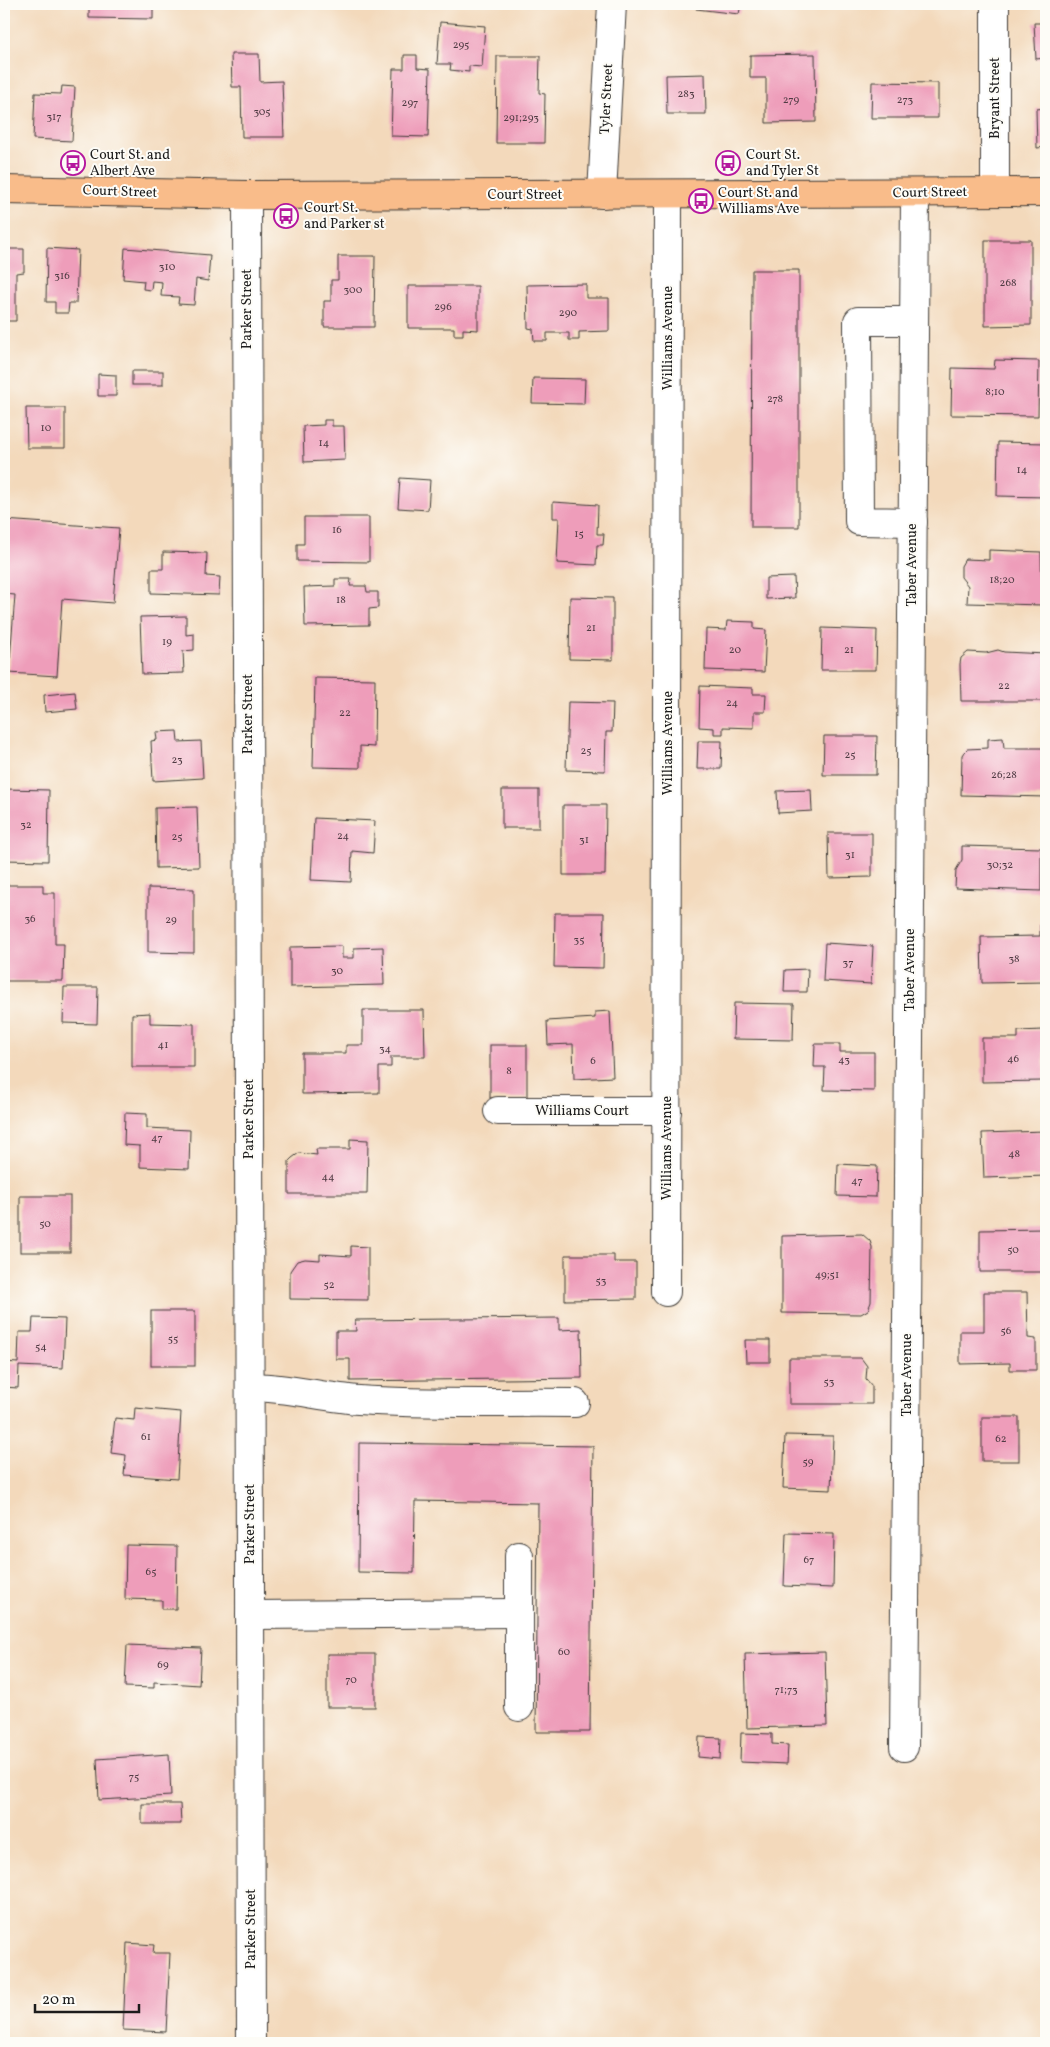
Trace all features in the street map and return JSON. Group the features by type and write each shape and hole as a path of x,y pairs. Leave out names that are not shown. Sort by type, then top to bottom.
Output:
{"main road":[{"name":"Court Street","path":"4,190 247,195 914,194 1046,192"}],"street":[{"name":"Tyler Street","path":"602,194 612,4"},
{"name":"Bryant Street","path":"995,4 995,192"},
{"name":"Williams Avenue","path":"666,1292 668,194"},
{"name":"Taber Avenue","path":"904,1747 914,194"},
{"name":"Parker Street","path":"247,195 251,2043"},
{"path":"913,522 859,521 858,321 914,321"},
{"name":"Williams Court","path":"498,1111 667,1111"},
{"path":"250,1387 275,1387 313,1395 360,1400 576,1403"},
{"path":"519,1556 519,1707"},
{"path":"250,1615 519,1613"}],"building":[{"path":"89,4 153,4 153,19 89,18"},
{"path":"697,4 741,4 739,14 696,9"},
{"path":"440,22 485,26 482,67 469,66 469,72 450,70 451,64 437,64"},
{"path":"1034,23 1046,23 1046,58 1036,59"},
{"path":"231,54 259,54 260,82 282,81 284,137 242,137 241,87 232,87"},
{"path":"815,54 816,122 766,123 766,78 750,78 750,55"},
{"path":"404,55 417,55 417,68 430,69 428,137 391,136 393,69 404,69"},
{"path":"497,56 540,56 539,93 545,94 544,143 496,143"},
{"path":"705,74 706,114 667,114 666,75"},
{"path":"872,82 938,83 938,118 871,118"},
{"path":"62,86 75,87 72,141 33,139 35,93 61,94"},
{"path":"1046,108 1046,147 1037,148 1036,109"},
{"path":"985,240 1031,240 1031,325 985,326"},
{"path":"1044,246 1046,246 1046,301 1044,301"},
{"path":"47,248 78,250 76,303 69,303 68,313 55,313 55,302 46,302"},
{"path":"125,248 210,255 208,281 196,279 194,305 178,304 179,297 161,296 162,282 152,281 151,290 143,289 144,281 123,279"},
{"path":"4,249 24,249 24,272 16,273 16,321 4,321"},
{"path":"338,256 375,256 374,327 324,327 324,301 331,301 331,280 338,280"},
{"path":"752,270 799,270 799,527 751,527"},
{"path":"586,284 586,298 609,298 609,331 579,332 579,340 569,340 569,333 547,333 547,341 534,341 533,329 528,328 527,285"},
{"path":"408,286 478,286 478,330 463,329 463,335 454,335 454,328 408,328"},
{"path":"995,360 1039,361 1038,416 951,415 952,368 994,369"},
{"path":"132,371 163,371 163,385 132,385"},
{"path":"98,374 116,375 116,396 98,396"},
{"path":"533,378 585,379 584,404 532,403"},
{"path":"26,408 65,408 65,448 27,448"},
{"path":"324,420 332,420 332,426 344,426 345,460 304,462 303,426 324,425"},
{"path":"998,442 1046,443 1046,497 997,496"},
{"path":"400,478 430,480 428,510 398,508"},
{"path":"553,502 598,505 597,534 604,534 603,545 597,545 596,565 557,563 559,518 553,518"},
{"path":"304,517 369,517 369,562 297,561 297,544 304,544"},
{"path":"4,520 119,528 113,603 62,599 57,676 9,673 15,595 4,594"},
{"path":"989,550 1041,552 1042,605 967,603 968,586 961,577 961,566 965,559 989,560"},
{"path":"163,552 207,553 206,576 220,577 219,595 151,593 151,569 163,569"},
{"path":"794,577 795,598 766,599 766,578"},
{"path":"335,579 351,579 350,586 366,586 367,592 378,592 378,608 369,609 369,625 305,626 304,587 335,586"},
{"path":"570,597 613,598 613,660 569,659"},
{"path":"186,616 186,635 194,634 194,650 183,651 184,673 142,674 140,617"},
{"path":"727,621 754,622 754,629 766,630 764,672 705,670 706,629 726,630"},
{"path":"822,628 877,630 876,670 821,670"},
{"path":"998,650 1046,654 1046,701 961,701 961,658 968,652 986,653"},
{"path":"315,678 375,679 374,747 360,746 360,768 313,767"},
{"path":"700,686 753,688 753,694 766,694 765,712 754,712 754,728 723,727 723,734 714,734 714,728 699,727"},
{"path":"75,692 77,709 45,712 44,695"},
{"path":"568,702 613,703 612,732 606,732 605,771 566,770"},
{"path":"177,731 178,742 201,741 203,778 153,781 151,741 157,740 156,732"},
{"path":"824,736 877,736 876,775 823,775"},
{"path":"1003,738 1004,748 1046,748 1046,797 961,795 962,755 964,752 967,749 988,748 988,739"},
{"path":"698,741 722,741 721,769 697,769"},
{"path":"4,789 49,790 48,861 4,860"},
{"path":"502,790 539,790 539,828 502,828"},
{"path":"811,790 812,811 778,813 777,791"},
{"path":"563,805 606,805 605,875 563,875"},
{"path":"197,807 199,867 156,868 155,808"},
{"path":"314,818 375,821 373,853 352,851 351,882 311,880"},
{"path":"828,833 872,833 872,877 829,878"},
{"path":"962,846 1041,848 1041,891 955,888 956,870 962,860"},
{"path":"6,885 43,885 43,893 55,893 55,944 64,944 63,981 5,981"},
{"path":"148,888 194,889 194,953 148,952"},
{"path":"555,913 604,913 603,968 554,967"},
{"path":"1046,924 1046,982 982,983 981,937 1040,936 1040,925"},
{"path":"825,943 873,946 871,984 823,981"},
{"path":"342,946 342,958 354,958 354,948 383,947 384,985 290,987 290,947"},
{"path":"808,969 807,992 784,992 785,970"},
{"path":"64,987 98,987 97,1024 63,1023"},
{"path":"734,1003 794,1004 793,1040 733,1039"},
{"path":"363,1010 424,1010 425,1057 391,1057 391,1067 379,1067 379,1093 302,1094 302,1053 346,1053 346,1045 363,1045"},
{"path":"610,1011 613,1077 574,1079 573,1044 548,1045 547,1021 595,1018 595,1012"},
{"path":"150,1013 150,1023 194,1024 194,1067 132,1067 132,1014"},
{"path":"1043,1030 1044,1081 982,1082 982,1038 1018,1038 1018,1031"},
{"path":"815,1044 840,1044 840,1052 874,1052 874,1091 824,1090 825,1067 814,1067"},
{"path":"490,1045 527,1045 527,1098 490,1098"},
{"path":"125,1113 147,1114 147,1128 190,1130 189,1169 140,1167 140,1146 124,1145"},
{"path":"1045,1131 1046,1176 984,1178 982,1133"},
{"path":"350,1139 368,1140 367,1194 289,1194 289,1161 292,1158 299,1153 317,1155 316,1149 350,1149"},
{"path":"838,1164 877,1166 876,1197 837,1196"},
{"path":"20,1196 70,1196 70,1252 20,1252"},
{"path":"1044,1229 1044,1243 1046,1243 1045,1272 980,1272 980,1230"},
{"path":"862,1234 870,1241 872,1247 871,1302 868,1310 861,1314 782,1313 782,1236"},
{"path":"351,1246 368,1247 368,1300 290,1299 290,1271 297,1261 305,1259 320,1260 320,1254 351,1256"},
{"path":"565,1255 614,1255 614,1262 636,1262 636,1299 565,1300"},
{"path":"984,1292 1027,1292 1028,1338 1036,1339 1036,1370 1010,1370 1010,1363 960,1364 960,1331 984,1331"},
{"path":"151,1311 195,1311 195,1366 151,1366"},
{"path":"33,1318 65,1319 63,1368 19,1366 18,1388 4,1387 4,1362 18,1363 19,1332 32,1332"},
{"path":"559,1318 559,1330 581,1329 582,1378 350,1381 350,1359 336,1359 336,1331 356,1331 355,1320"},
{"path":"745,1340 770,1340 770,1362 746,1362"},
{"path":"789,1358 861,1358 867,1366 866,1379 872,1386 872,1404 789,1404"},
{"path":"135,1408 181,1412 177,1479 124,1475 126,1455 111,1453 115,1418 134,1420"},
{"path":"982,1417 1019,1417 1019,1461 982,1461"},
{"path":"785,1435 833,1436 831,1490 783,1488"},
{"path":"359,1443 593,1446 590,1732 536,1732 538,1503 415,1501 414,1573 358,1572"},
{"path":"786,1533 834,1534 833,1588 784,1586"},
{"path":"126,1545 177,1546 176,1609 162,1609 162,1600 125,1599"},
{"path":"127,1645 201,1648 199,1685 154,1682 154,1688 125,1687"},
{"path":"825,1652 827,1726 747,1728 745,1654"},
{"path":"327,1654 375,1654 375,1707 327,1707"},
{"path":"741,1733 772,1734 772,1744 788,1745 787,1764 740,1762"},
{"path":"699,1737 721,1738 720,1759 698,1757"},
{"path":"169,1754 171,1796 99,1800 97,1759"},
{"path":"142,1804 180,1804 181,1824 142,1824"},
{"path":"127,1943 154,1945 153,1953 170,1953 166,2032 123,2030"}],"place":[{"name":"Court St. and Albert Ave","path":"73,163"},
{"name":"Court St. and Tyler St","path":"728,163"},
{"name":"Court St. and Williams Ave","path":"701,201"},
{"name":"Court St. and Parker st","path":"286,216"}]}
